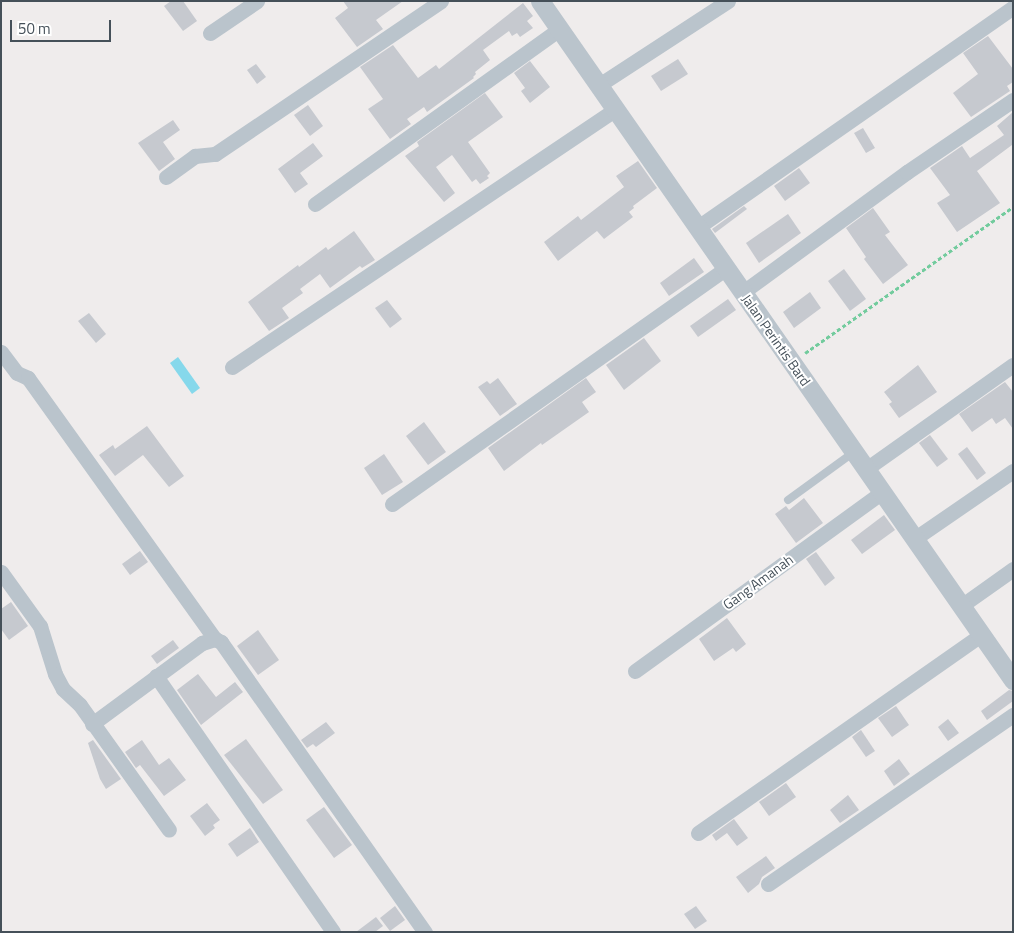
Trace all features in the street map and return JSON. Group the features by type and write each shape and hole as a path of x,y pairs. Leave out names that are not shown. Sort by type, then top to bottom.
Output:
{"street":[{"path":"210,32 257,1"},
{"path":"166,177 195,156 215,154 441,1"},
{"name":"Jalan Perintis Bard","path":"540,1 1013,680"},
{"path":"599,85 728,1"},
{"path":"698,227 1013,7"},
{"path":"315,204 559,29"},
{"path":"743,292 907,172 1013,100"},
{"path":"232,366 616,109"},
{"path":"392,504 726,268"},
{"path":"1,352 17,373 28,378 215,639 226,650 424,932"},
{"path":"866,469 1013,365"},
{"path":"914,539 1013,471"},
{"name":"Gang Amanah","path":"635,671 882,492"},
{"path":"961,606 1013,569"},
{"path":"1,572 40,626 55,674 63,689 80,705 169,830"},
{"path":"698,832 981,635"},
{"path":"92,724 202,643 215,639"},
{"path":"156,676 333,932"},
{"path":"768,884 1013,715"}],"lane":[{"path":"788,500 854,452"}],"path":[{"path":"792,362 1013,207"}],"water":[{"path":"178,357 200,388 192,394 170,363"}],"building":[{"path":"171,1 183,1 197,21 183,31 164,6"},
{"path":"343,1 403,1 376,20 383,29 357,47 335,18 348,8"},
{"path":"523,3 533,16 527,21 533,28 520,37 517,33 512,36 509,31 483,50 490,60 475,72 474,78 427,112 424,107 407,119 411,124 390,139 368,109 383,99 360,67 393,45 418,78 436,65 439,69"},
{"path":"988,36 1013,69 1013,82 1007,86 1010,91 971,117 953,93 978,74 963,53"},
{"path":"678,59 688,74 661,91 651,76"},
{"path":"530,61 550,87 530,103 521,91 525,88 514,73"},
{"path":"256,64 266,77 257,84 247,70"},
{"path":"485,93 503,117 468,142 490,173 487,176 489,178 480,184 476,179 472,182 452,155 436,167 455,193 444,202 405,156 419,146 417,142"},
{"path":"308,105 323,126 310,136 294,115"},
{"path":"1013,112 1013,147 1012,145 977,171 1000,203 957,232 937,203 950,195 930,168 962,146 970,158 1004,135 997,126"},
{"path":"173,120 180,130 163,142 175,159 159,171 138,143"},
{"path":"863,128 875,148 866,153 854,133"},
{"path":"313,143 323,156 300,173 308,184 295,193 278,169"},
{"path":"638,161 657,188 633,206 634,208 629,212 633,217 604,239 597,231 558,261 544,242 578,216 581,220 624,187 616,176"},
{"path":"799,168 810,183 785,201 774,186"},
{"path":"744,206 747,209 715,233 712,229"},
{"path":"873,208 890,232 885,235 908,265 883,284 864,259 866,257 846,228"},
{"path":"788,214 801,233 759,263 746,243"},
{"path":"354,231 375,260 362,268 360,266 330,288 320,274 300,289 303,293 282,308 289,318 269,331 248,302 298,265 299,267 326,247 328,250"},
{"path":"694,258 704,272 669,296 660,283"},
{"path":"844,269 866,299 850,311 828,281"},
{"path":"810,292 821,308 794,328 783,312"},
{"path":"728,299 736,310 698,337 690,326"},
{"path":"387,300 402,319 390,328 375,308"},
{"path":"89,313 106,334 96,343 78,321"},
{"path":"644,338 661,361 624,390 606,365"},
{"path":"918,365 937,392 899,418 889,404 892,402 884,392"},
{"path":"498,378 517,404 500,416 478,387 487,381 490,384"},
{"path":"586,378 596,392 582,402 589,412 542,445 541,443 504,471 488,448"},
{"path":"1005,382 1013,392 1013,429 1005,418 996,424 992,418 972,432 959,414"},
{"path":"424,422 446,452 428,465 406,436"},
{"path":"147,426 184,476 169,487 143,455 115,476 99,455 113,445 115,449"},
{"path":"930,435 948,459 937,467 919,443"},
{"path":"967,447 986,473 977,480 958,454"},
{"path":"384,454 403,482 382,495 364,468"},
{"path":"804,498 823,523 796,543 775,514 786,506 789,510"},
{"path":"884,515 895,530 862,554 851,540"},
{"path":"140,551 148,562 130,575 122,564"},
{"path":"816,552 835,578 825,586 806,559"},
{"path":"11,602 28,626 9,640 1,629 1,609"},
{"path":"727,618 746,644 736,652 733,648 714,661 699,639"},
{"path":"258,630 279,660 258,675 237,646"},
{"path":"173,640 179,648 157,664 151,656"},
{"path":"198,674 216,697 235,682 243,692 201,725 177,690"},
{"path":"1009,690 1013,691 1013,701 987,720 981,711"},
{"path":"896,706 909,725 892,737 878,718"},
{"path":"948,719 959,733 948,741 938,727"},
{"path":"326,722 335,733 316,747 313,744 307,748 301,740"},
{"path":"861,730 875,751 866,757 852,737"},
{"path":"246,739 283,790 263,804 224,755"},
{"path":"93,740 121,779 106,789 100,779 88,743"},
{"path":"142,740 159,765 169,758 186,780 164,796 140,765 136,768 125,752"},
{"path":"899,759 910,774 894,786 884,771"},
{"path":"786,783 796,797 769,816 759,802"},
{"path":"848,795 859,810 840,823 830,810"},
{"path":"207,803 220,820 213,825 215,828 205,836 190,816"},
{"path":"324,807 352,845 334,858 306,820"},
{"path":"734,819 748,838 737,846 727,833 716,841 712,835"},
{"path":"250,828 259,842 237,857 228,844"},
{"path":"766,856 775,868 762,877 759,884 748,893 736,877"},
{"path":"395,906 405,920 390,931 380,918"},
{"path":"696,906 707,921 695,929 684,914"},
{"path":"376,917 383,926 375,932 356,932"}]}
